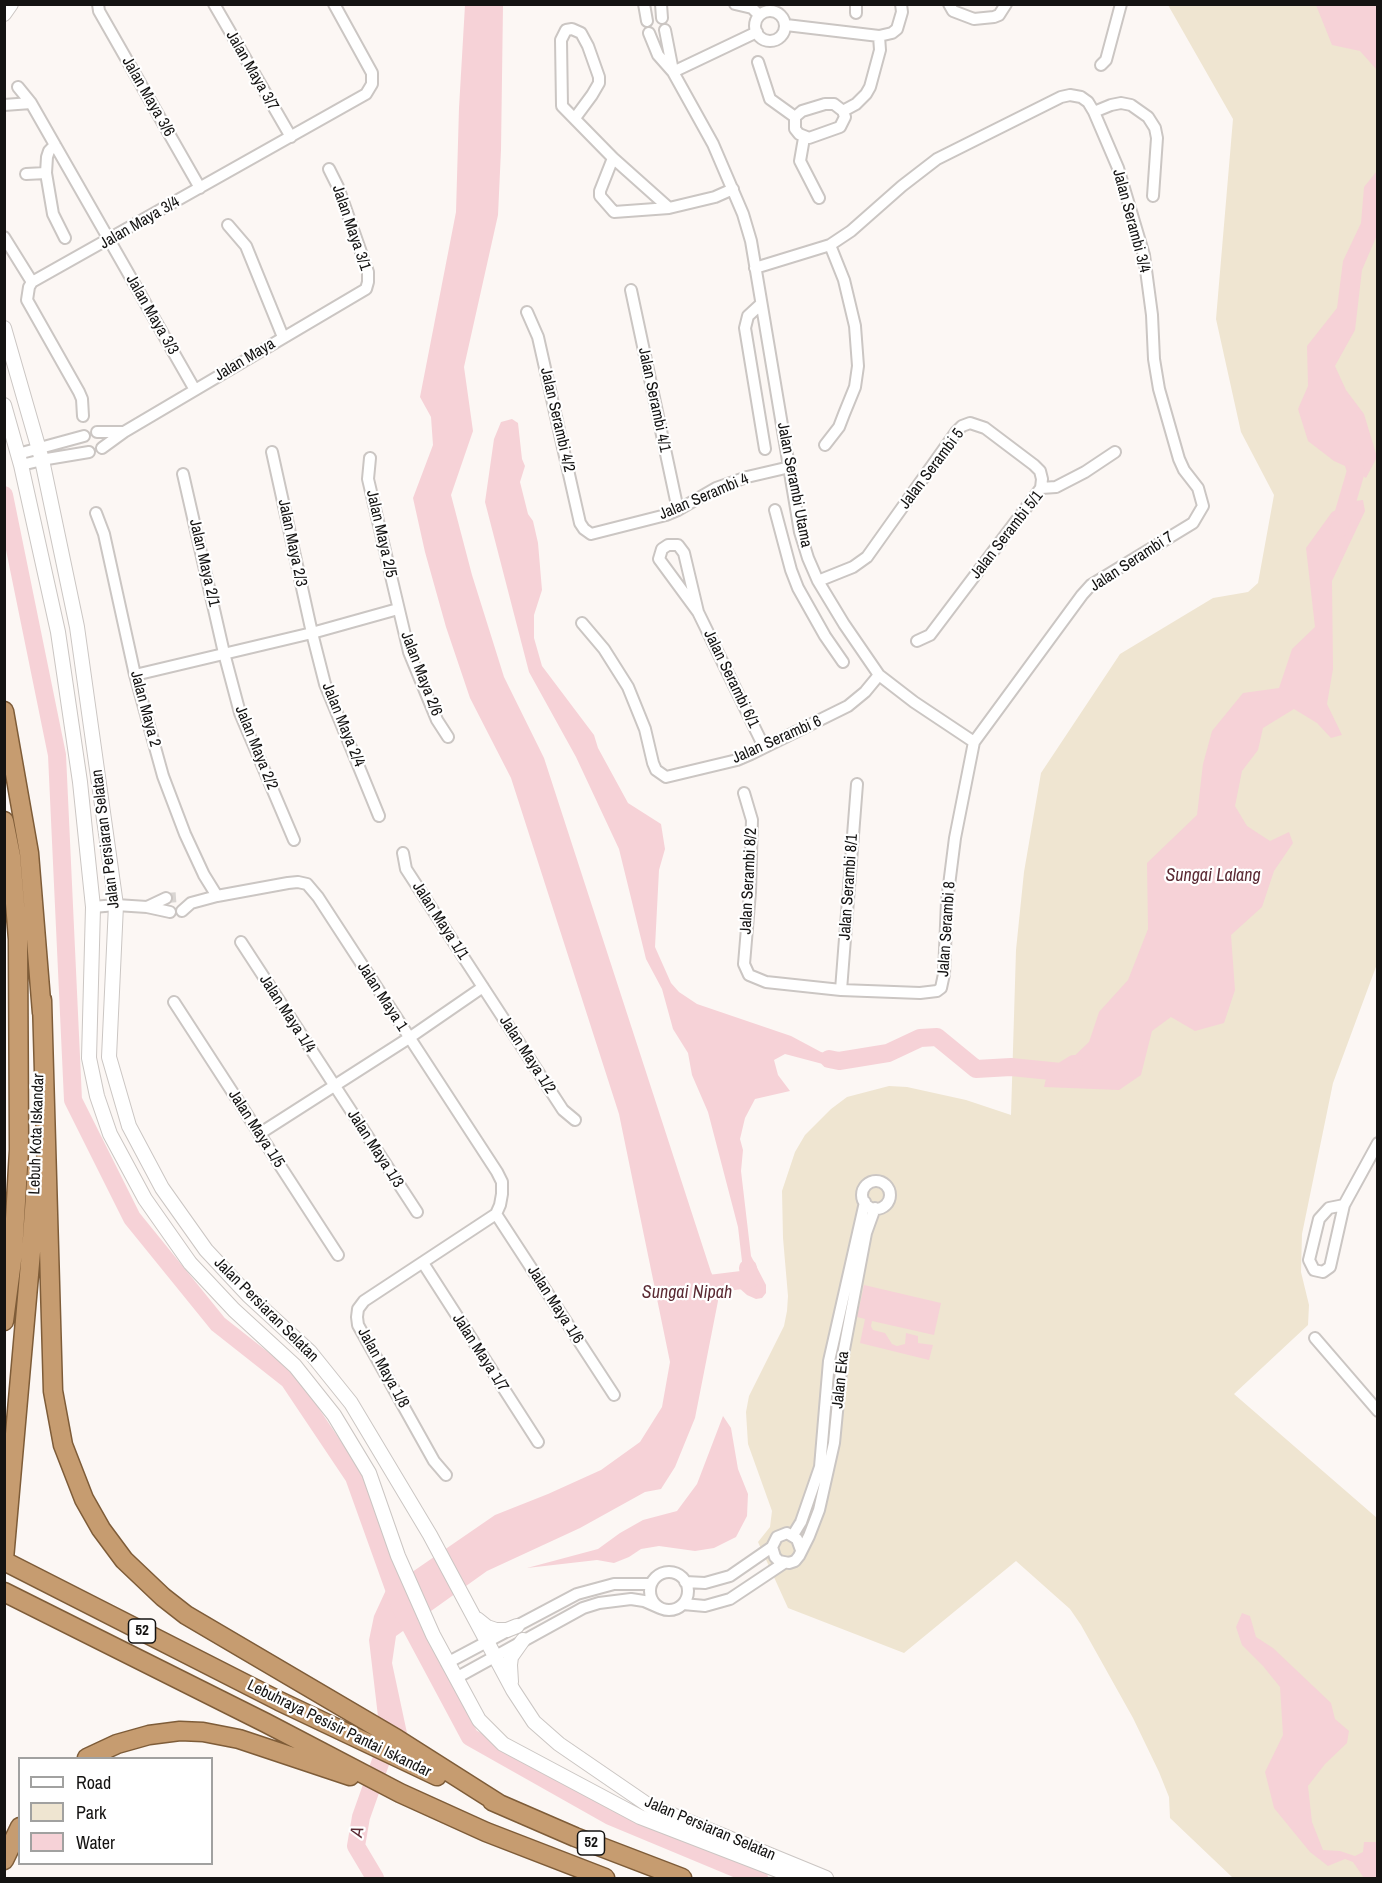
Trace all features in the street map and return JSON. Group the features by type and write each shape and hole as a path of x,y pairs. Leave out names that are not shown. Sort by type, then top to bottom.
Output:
{"highway":[{"name":"Lebuh Kota Iskandar","path":"4,711 29,853 42,1000 38,1148 31,1252 4,1560"},
{"name":"Lebuh Kota Iskandar","path":"4,821 11,856 18,939 19,1150 13,1253 4,1321"},
{"path":"42,1000 53,1391 63,1444 84,1499 101,1529 124,1560 156,1591 186,1615 397,1739 501,1805"},
{"name":"Lebuhraya Pesisir Pantai Iskandar","path":"4,1560 279,1701 501,1805 575,1837 682,1878"},
{"name":"Lebuhraya Pesisir Pantai Iskandar","path":"4,1592 400,1793 486,1832 605,1878"},
{"path":"89,1757 117,1744 149,1735 180,1731 203,1732 239,1739 400,1793"},
{"path":"4,1860 18,1831"}],"street":[{"path":"4,14 11,4"},
{"name":"Jalan Maya 3/6","path":"98,4 99,11 200,188"},
{"name":"Jalan Maya 3/7","path":"214,4 291,137"},
{"name":"Jalan Maya 3/4","path":"32,282 366,94 372,84 372,73 334,4"},
{"path":"644,4 647,21"},
{"path":"661,4 662,18"},
{"path":"735,4 752,8 759,15"},
{"path":"786,25 879,36 892,33 897,29 902,12 901,4"},
{"path":"949,4 954,11 974,19 999,15 1006,4"},
{"path":"1101,65 1106,60 1121,4"},
{"path":"775,8 786,25 783,35 775,40 765,40 756,32 755,24 759,15 775,8"},
{"path":"575,118 596,89 599,77 581,33 572,29 566,30 561,40 562,106 613,158 669,208"},
{"name":"Jalan Serambi Utama","path":"665,30 674,72"},
{"path":"674,72 756,32"},
{"name":"Jalan Serambi Utama","path":"649,33 658,55 674,72 713,144 744,214 800,532 818,580 844,624 879,675 914,702 974,742"},
{"path":"843,111 856,104 870,87 880,50 879,36"},
{"path":"758,62 770,99 795,117"},
{"name":"Jalan Maya 3/3","path":"18,87 31,103 195,390"},
{"path":"755,268 830,245 851,231 937,159 1061,97 1070,95 1081,97 1088,102 1094,112"},
{"path":"4,105 31,103"},
{"name":"Jalan Serambi 3/4","path":"1153,196 1157,138 1155,128 1148,117 1131,105 1121,103 1094,112 1118,168 1144,255 1159,389 1184,470"},
{"path":"825,104 834,104 843,111 845,117 840,127 809,138 804,138 795,129 795,117 802,111 825,104"},
{"path":"804,138 800,161 819,198"},
{"path":"55,145 47,157 46,173 53,214 65,238"},
{"path":"613,158 600,196 615,212 669,208 715,197 733,189"},
{"name":"Jalan Maya 3/1","path":"329,169 338,187 368,272 366,289"},
{"path":"26,174 46,173"},
{"path":"228,225 246,246 283,337"},
{"path":"4,237 32,282 27,293 27,300 79,392 83,416"},
{"path":"825,445 839,427 855,387 858,366 855,326 844,280 830,245"},
{"name":"Jalan Maya","path":"102,448 124,432 283,337 358,296 366,289"},
{"name":"Jalan Serambi 4/1","path":"631,290 678,510"},
{"name":"Jalan Serambi Utama","path":"761,304 748,316 745,328 765,449"},
{"name":"Jalan Serambi 4/2","path":"527,312 538,337 578,513 584,529"},
{"name":"Jalan Persiaran Selatan","path":"4,328 40,454 77,627 116,905 109,1057 129,1126 162,1188 206,1250 248,1295 310,1352 351,1403 430,1534 513,1690 534,1722 559,1744 648,1805 826,1878"},
{"path":"759,408 779,403"},
{"name":"Jalan Persiaran Selatan","path":"4,405 19,460 58,632 80,782 93,908 89,1058 97,1095 110,1134 145,1199 190,1263 234,1310 295,1366 334,1415 369,1473 398,1556 428,1624 479,1720 503,1744 640,1817 798,1878"},
{"name":"Jalan Serambi 5","path":"818,580 853,567 867,556 956,432 970,423 985,428 1034,465 1040,471 1041,488"},
{"path":"97,432 124,432"},
{"path":"19,460 84,436"},
{"path":"40,454 89,452"},
{"name":"Jalan Maya 2/3","path":"272,452 312,633"},
{"name":"Jalan Serambi 5/1","path":"916,641 930,635 1041,488 1056,487 1115,452"},
{"name":"Jalan Maya 2/5","path":"370,458 368,479 398,609"},
{"name":"Jalan Serambi 4","path":"584,529 591,534 599,533 678,510 716,488 747,477 790,467"},
{"name":"Jalan Serambi 7","path":"974,742 1091,585 1193,523 1203,506 1202,497 1184,470"},
{"name":"Jalan Maya 2/1","path":"183,474 224,653"},
{"name":"Jalan Serambi Utama","path":"775,510 798,588 825,636 843,662"},
{"name":"Jalan Maya 2","path":"96,513 104,534 135,675 163,776 185,834 217,897"},
{"path":"782,538 800,532"},
{"name":"Jalan Serambi 6/1","path":"698,612 684,553 678,545 668,545 662,549 659,559 698,612 764,747"},
{"path":"135,675 312,633 398,609"},
{"name":"Jalan Maya 2/6","path":"398,609 409,652 437,720 448,737"},
{"name":"Jalan Serambi 6","path":"582,623 604,649 628,687 645,729 653,763 660,774 673,777 737,760 831,716 865,692 879,675"},
{"path":"825,636 844,624"},
{"name":"Jalan Maya 2/4","path":"312,633 325,684 379,816"},
{"name":"Jalan Maya 2/2","path":"224,653 240,713 294,840"},
{"name":"Jalan Serambi 8","path":"746,970 753,977 766,982 841,990 931,993 941,988 944,974 947,900 955,838 974,742"},
{"name":"Jalan Serambi 8/1","path":"841,990 857,784"},
{"name":"Jalan Serambi 8/2","path":"744,793 752,820 750,892 744,964 746,970"},
{"name":"Jalan Maya 1/1","path":"403,854 406,869 483,987"},
{"name":"Jalan Maya 1","path":"182,911 191,903 217,897 288,883 307,884 318,897 497,1172 502,1182 502,1194 496,1214"},
{"path":"180,897 191,903"},
{"path":"147,907 166,898"},
{"path":"93,908 116,905 147,907 170,912"},
{"name":"Jalan Maya 1/4","path":"241,942 334,1086"},
{"path":"258,1134 409,1038 483,987"},
{"name":"Jalan Maya 1/2","path":"483,987 563,1110 575,1120"},
{"name":"Jalan Maya 1/5","path":"174,1002 338,1255"},
{"name":"Jalan Maya 1/3","path":"334,1086 417,1212"},
{"path":"1344,1205 1329,1208 1319,1219 1309,1260 1314,1270 1323,1272 1330,1267 1344,1205 1377,1143"},
{"name":"Jalan Eka","path":"456,1678 582,1608 599,1603 631,1599 673,1610 683,1604 705,1606 730,1599 784,1563 795,1561 819,1510 826,1486 834,1443 842,1360 866,1233 875,1208 885,1206 888,1202 890,1191 884,1183 874,1181 865,1187 863,1197 865,1202 829,1360 820,1467 801,1522 793,1535"},
{"path":"865,1202 875,1208"},
{"name":"Jalan Maya 1/8","path":"446,1475 434,1461 358,1325 358,1309 364,1301 496,1214"},
{"name":"Jalan Maya 1/6","path":"496,1214 614,1395"},
{"name":"Jalan Maya 1/7","path":"423,1263 538,1442"},
{"path":"1315,1338 1377,1411"},
{"path":"784,1563 775,1557 772,1547 773,1542 781,1534 793,1535 801,1550"},
{"path":"685,1582 705,1583 730,1576 772,1547"},
{"path":"660,1608 651,1598 651,1584 657,1576 668,1572 678,1575 685,1582 688,1589 683,1604"},
{"path":"447,1663 577,1594 595,1588 630,1583 651,1584"},
{"path":"470,1609 487,1627 507,1630 517,1626"},
{"path":"513,1690 510,1665 516,1648 523,1640"},
{"path":"548,1766 559,1744"}],"green space":[{"path":"1168,5 1377,5 1377,964 1333,1083 1302,1234 1301,1272 1309,1305 1308,1325 1234,1394 1377,1518 1377,1878 1233,1878 1170,1818 1169,1797 1159,1772 1133,1718 1081,1625 1070,1609 1016,1561 904,1653 788,1608 758,1542 770,1527 772,1511 748,1444 746,1412 749,1396 784,1326 787,1311 782,1191 795,1152 805,1135 831,1109 847,1097 889,1086 907,1087 966,1100 1011,1115 1016,950 1024,872 1041,773 1120,654 1213,598 1248,592 1258,583 1274,495 1241,432 1216,319 1233,119"}],"water":[{"name":"Sungai Nipah","path":"465,5 503,5 501,150 498,215 464,367 473,431 451,495 472,575 504,677 544,758 711,1272 717,1284 718,1301 695,1418 675,1467 661,1489 645,1492 580,1528 487,1571 396,1636 392,1663 407,1733 404,1739 379,1725 369,1640 374,1616 386,1590 495,1515 601,1470 640,1442 662,1407 670,1362 619,1114 511,778 470,698 446,627 413,498 433,445 431,417 420,397 456,212"},
{"path":"1316,5 1377,5 1377,70 1360,51 1332,45"},
{"path":"1377,171 1377,235 1362,270 1355,330 1335,366 1346,390 1364,414 1377,457 1366,478 1334,461 1308,441 1298,409 1308,386 1307,346 1337,308 1343,261 1361,223 1364,187"},
{"path":"512,419 518,423 522,459 525,466 520,482 538,543 542,590 534,615 534,638 542,666 594,735 598,748 628,803 661,824 665,849 659,870 655,947 671,983 679,992 697,1004 791,1036 821,1052 853,1059 834,1067 785,1054 774,1060 778,1075 790,1091 755,1099 745,1118 740,1139 743,1150 741,1171 751,1256 766,1285 766,1293 762,1298 756,1299 747,1295 738,1287 736,1276 743,1270 738,1227 708,1112 692,1075 688,1053 673,1029 662,989 646,959 619,849 576,757 529,672 485,502 494,439 501,422"},
{"name":"Sungai Lalang","path":"1363,500 1365,511 1332,581 1333,669 1327,704 1342,735 1331,738 1317,723 1294,709 1263,728 1258,750 1242,771 1235,806 1247,826 1270,841 1289,832 1293,843 1274,871 1262,907 1231,935 1235,990 1224,1023 1195,1031 1171,1017 1152,1031 1141,1075 1119,1090 1044,1087 1047,1074 1066,1064 1089,1042 1099,1012 1128,980 1148,929 1147,863 1197,815 1203,764 1212,731 1243,693 1279,688 1292,649 1315,627 1306,548 1332,512 1355,501"},
{"path":"864,1285 941,1303 934,1335 872,1321 873,1330 885,1333 892,1344 897,1346 905,1344 906,1333 918,1336 918,1343 933,1345 929,1360 860,1343 865,1319 857,1317"},
{"path":"723,1416 731,1428 738,1469 748,1494 747,1516 736,1537 714,1548 695,1551 659,1546 641,1549 614,1563 597,1560 527,1568 598,1549 643,1520 677,1511 697,1484"},
{"path":"1242,1613 1250,1616 1256,1637 1273,1648 1331,1703 1335,1719 1349,1731 1347,1743 1325,1764 1308,1786 1312,1822 1323,1850 1340,1851 1355,1856 1363,1852 1364,1842 1377,1842 1377,1878 1364,1878 1353,1862 1345,1859 1328,1866 1310,1852 1274,1808 1265,1772 1283,1735 1280,1687 1242,1645 1236,1627"}],"waterway":[{"path":"1339,529 1356,471 1349,449"},
{"path":"4,495 57,755 73,1100 132,1218 218,1324 289,1380 354,1477 401,1608 470,1737 610,1816 759,1878"},
{"path":"829,1059 839,1061 888,1053 920,1038 937,1037 976,1069 1011,1067 1061,1072 1074,1064"},
{"path":"693,1286 750,1279 748,1268"},
{"name":"A","path":"375,1878 356,1846 361,1817 389,1738"}],"tunnel":[{"path":"166,898 180,897"}]}
